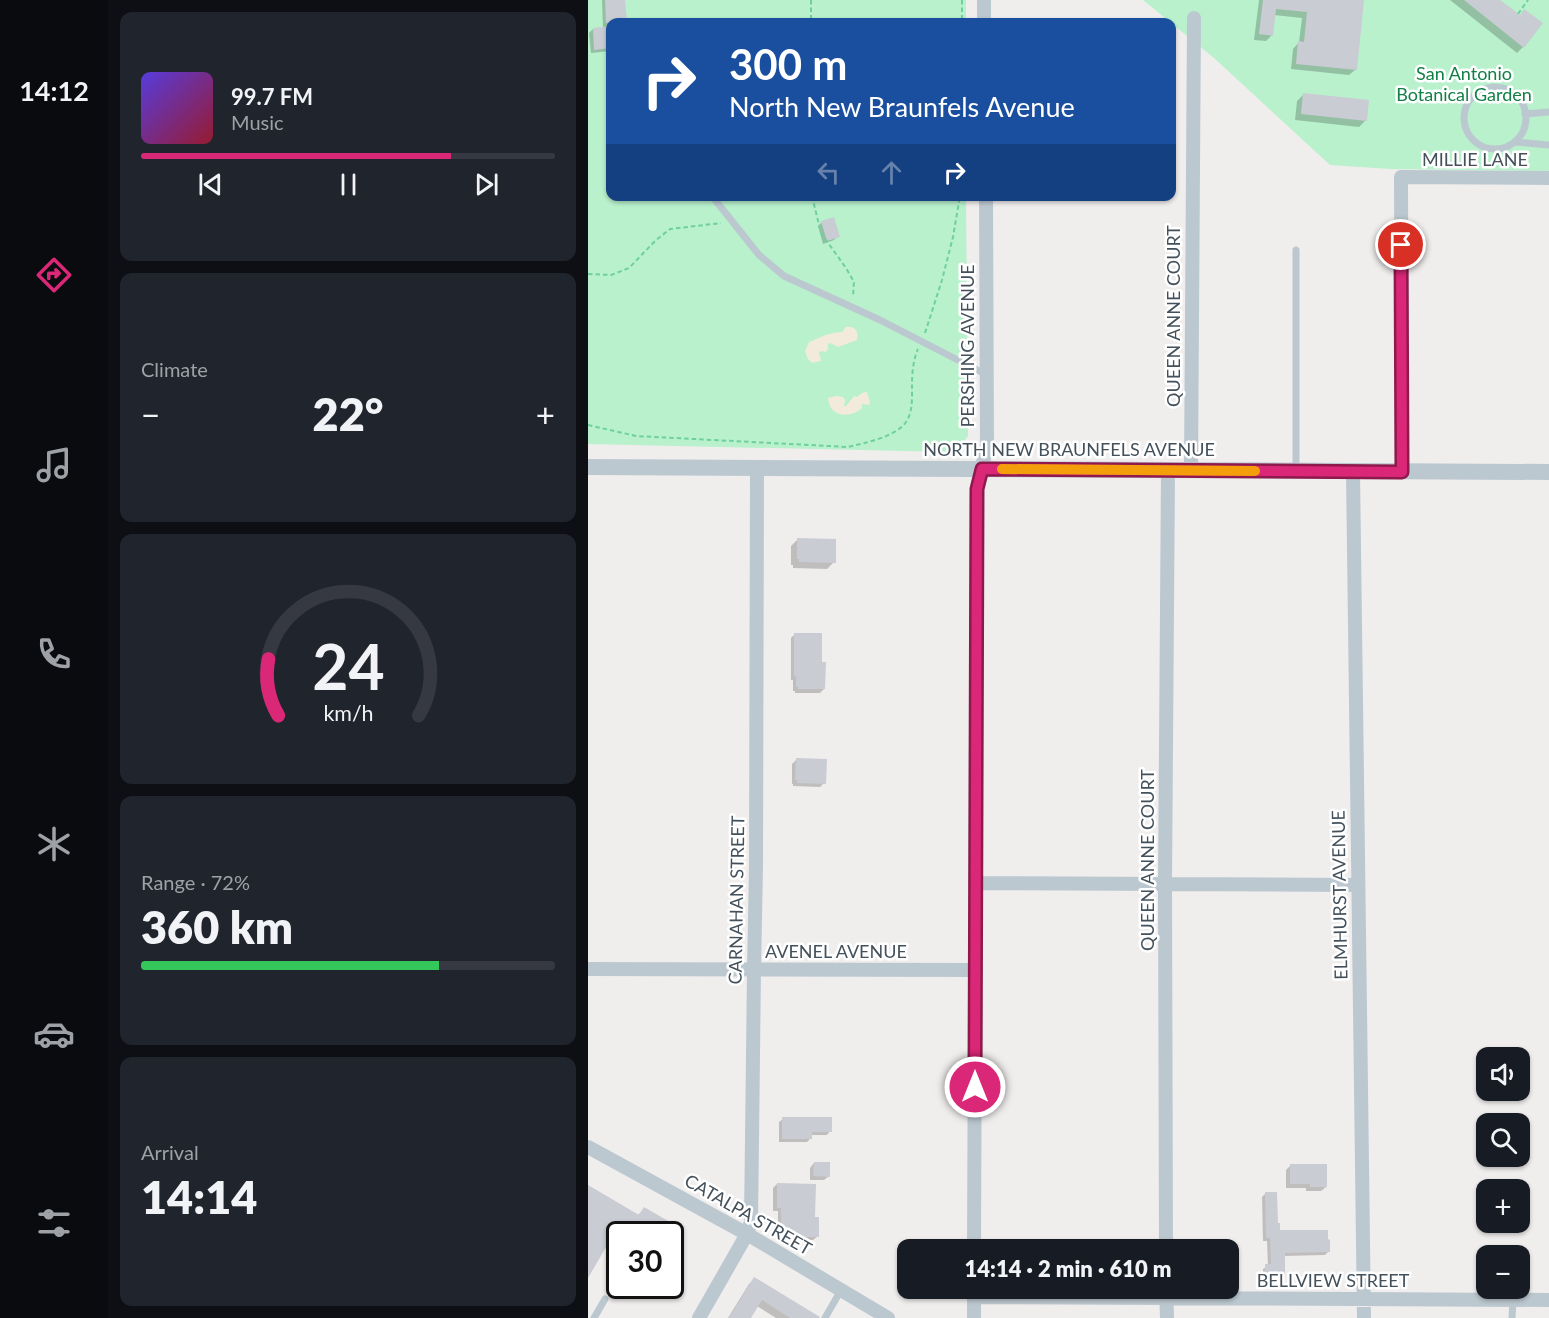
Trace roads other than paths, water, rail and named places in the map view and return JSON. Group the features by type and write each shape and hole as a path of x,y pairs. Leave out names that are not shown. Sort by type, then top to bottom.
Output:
{"street":[{"path":"984,0 984,18"},
{"name":"QUEEN ANNE COURT","path":"1191,471 1194,18"},
{"name":"MILLIE LANE","path":"1402,472 1401,177 1549,178"},
{"name":"PERSHING AVENUE","path":"974,1239 977,489 987,445 986,201"},
{"name":"NORTH NEW BRAUNFELS AVENUE","path":"588,467 1549,472"},
{"name":"CARNAHAN STREET","path":"699,1318 747,1234 751,1222 756,866 757,468"},
{"name":"QUEEN ANNE COURT","path":"1166,1239 1165,883 1168,470"},
{"name":"ELMHURST AVENUE","path":"1353,471 1364,1318"},
{"path":"976,883 1358,885"},
{"name":"AVENEL AVENUE","path":"588,969 976,970"},
{"name":"CATALPA STREET","path":"588,1147 747,1234 841,1290 870,1313 888,1318"},
{"name":"BELLVIEW STREET","path":"1239,1295 1364,1299 1549,1300"},
{"path":"974,1299 974,1318"},
{"path":"1166,1299 1167,1318"}],"lane":[{"path":"1497,87 1516,96 1522,104 1525,124 1515,142 1506,147 1486,148 1470,136 1464,117 1471,99 1478,92 1497,87"},
{"path":"1525,114 1549,112"},
{"path":"1515,142 1549,145"},
{"path":"716,201 759,255 784,276 922,341 987,375"},
{"path":"1296,250 1296,471"},
{"path":"825,1318 841,1290"},
{"path":"594,1318 606,1299"},
{"path":"1512,1318 1513,1300"}],"park label":[{"name":"San Antonio Botanical Garden","path":"1464,84"}]}
